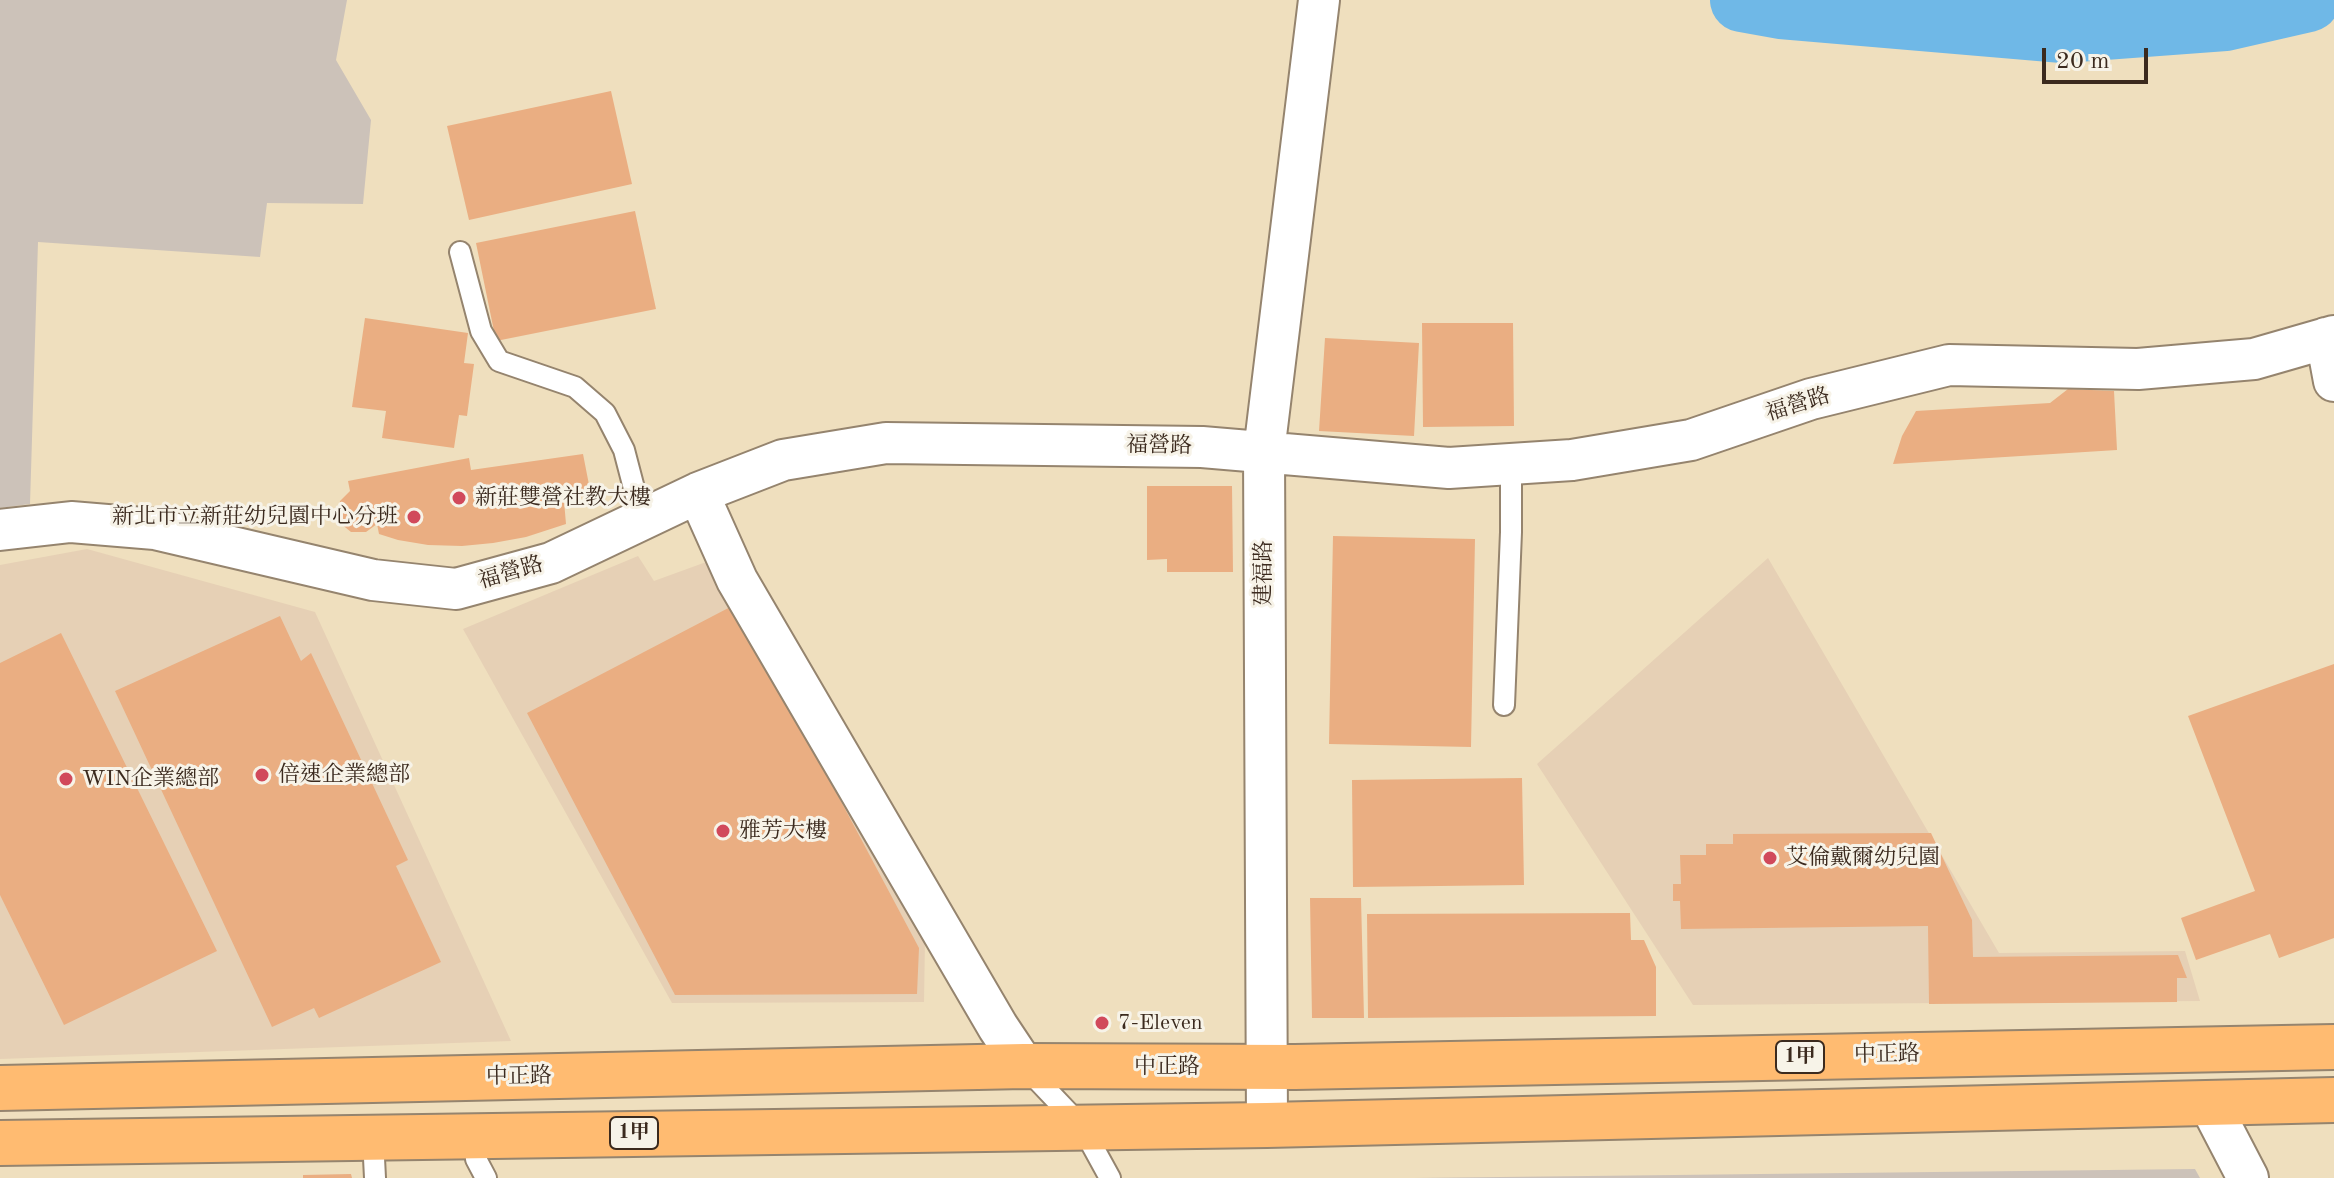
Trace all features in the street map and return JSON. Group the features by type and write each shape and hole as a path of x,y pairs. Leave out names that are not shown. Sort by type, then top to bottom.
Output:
{"main road":[{"name":"中正路","path":"0,1088 1024,1066 1267,1067 2334,1047"},
{"name":"1甲","path":"0,1143 374,1158 474,1136 1267,1125 2334,1100"}],"street":[{"name":"建福路","path":"1267,1125 1264,452 1318,12"},
{"name":"福營路","path":"0,530 71,522 155,529 373,580 456,589 551,563 698,493 783,460 886,443 1202,447 1449,468 1572,460 1691,440 1811,399 1949,365 2138,369 2254,359 2330,337"},
{"path":"2330,337 2334,381"},
{"path":"698,493 737,580 998,1027 1024,1066"},
{"path":"2209,1103 2248,1178"}],"lane":[{"path":"460,252 481,331 499,361 575,387 605,413 624,450 642,519"},
{"path":"1504,705 1511,463"},
{"path":"1024,1066 1082,1127 1110,1178"},
{"path":"474,1136 476,1159 486,1178"}],"shaded area":[{"path":"0,0 347,0 336,60 371,120 363,204 267,203 260,257 38,242 30,504 0,508"},
{"path":"87,549 315,612 511,1041 0,1059 0,565"},
{"name":"雅芳大樓","path":"638,556 654,581 709,561 925,940 924,1002 672,1003 463,629"},
{"name":"艾倫戴爾幼兒園","path":"1768,558 1999,953 2185,951 2200,1001 1693,1005 1537,764"},
{"path":"2195,1169 2200,1178 1414,1178"}],"building":[{"path":"611,91 632,184 469,220 447,126"},
{"path":"635,211 656,309 496,341 476,243"},
{"path":"365,318 468,333 464,363 474,364 467,416 459,415 454,448 382,438 386,411 352,407"},
{"path":"1422,323 1513,323 1514,426 1423,427"},
{"path":"1325,338 1419,343 1414,436 1319,431"},
{"path":"2068,389 2114,391 2117,450 1893,464 1902,436 1916,411 2050,403"},
{"name":"新莊雙營社教大樓","path":"583,454 591,495 564,501 566,524 526,537 462,546 428,545 379,534 377,524 366,532 351,532 340,523 340,501 350,491 348,481 469,458 471,470"},
{"path":"1147,486 1232,486 1233,572 1167,572 1167,559 1147,560"},
{"path":"1333,536 1475,539 1471,747 1329,744"},
{"name":"雅芳大樓","path":"736,604 919,948 917,994 675,995 527,713"},
{"name":"倍速企業總部","path":"280,616 301,661 311,653 408,860 396,866 441,962 319,1018 314,1008 272,1027 115,691"},
{"name":"WIN企業總部","path":"61,633 217,951 64,1025 0,895 0,663"},
{"path":"2334,664 2334,938 2279,958 2270,934 2196,960 2181,918 2255,891 2188,716"},
{"path":"1522,778 1524,885 1353,887 1352,780"},
{"path":"1931,833 1972,920 1973,957 2178,955 2187,978 2177,978 2177,1002 1929,1004 1928,926 1681,929 1680,901 1673,901 1673,884 1681,884 1680,855 1706,855 1706,844 1733,844 1733,834"},
{"path":"1310,898 1361,898 1364,1018 1312,1018"},
{"path":"1630,913 1631,940 1644,940 1656,967 1656,1016 1368,1018 1367,914"},
{"path":"351,1174 352,1178 303,1178 303,1175"}],"waterway":[{"path":"1742,0 1781,7 2063,31 2225,19 2308,0"}],"place":[{"name":"新莊雙營社教大樓","path":"459,498"},
{"name":"新北市立新莊幼兒園中心分班","path":"414,517"},
{"name":"倍速企業總部","path":"262,775"},
{"name":"WIN企業總部","path":"66,779"},
{"name":"雅芳大樓","path":"723,831"},
{"name":"艾倫戴爾幼兒園","path":"1770,858"},
{"name":"7-Eleven","path":"1102,1023"}]}
